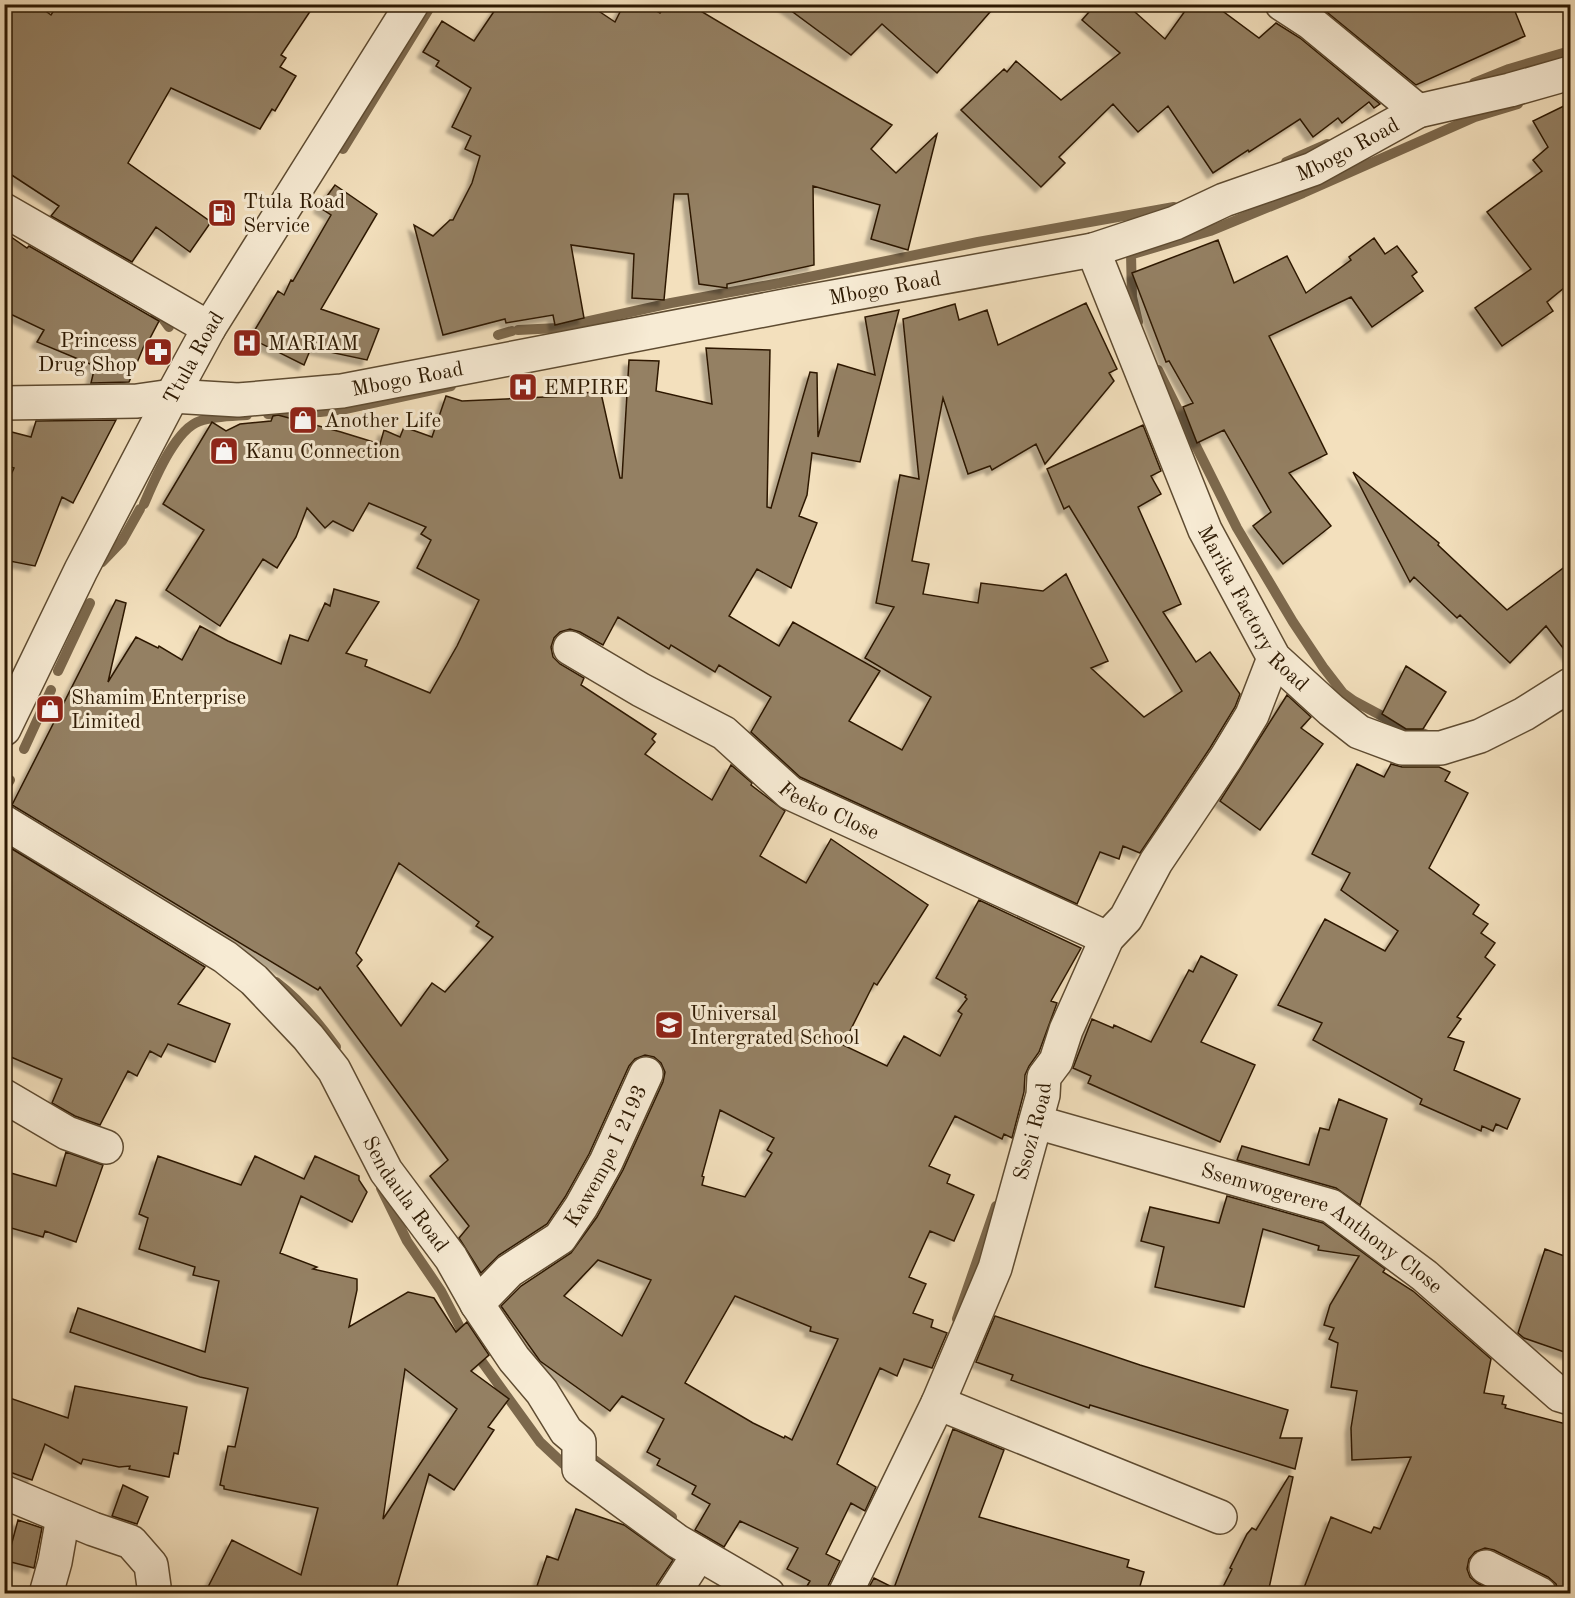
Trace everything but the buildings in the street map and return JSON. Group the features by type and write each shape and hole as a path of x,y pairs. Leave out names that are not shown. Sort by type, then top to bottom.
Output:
{"street":[{"name":"Ttula Road","path":"4,729 81,570 209,328 412,4"},
{"path":"1282,4 1311,23 1418,111"},
{"name":"Mbogo Road","path":"4,403 137,401 171,396 238,400 342,391 795,304 1093,250 1175,222 1224,200 1313,169 1418,111 1510,90 1570,73"},
{"path":"4,210 209,328"},
{"name":"Marika Factory Road","path":"1093,250 1205,530 1274,658 1331,710 1359,732 1402,748 1441,747 1480,736 1524,714 1570,685"},
{"name":"Feeko Close","path":"570,648 641,690 724,733 790,793 1107,938"},
{"name":"Ssozi Road","path":"845,1593 938,1403 995,1268 1043,1095 1044,1077 1056,1061 1066,1030 1107,938 1126,918 1156,862 1252,715 1274,658"},
{"name":"Sendaula Road","path":"4,822 225,957 254,980 308,1037 334,1070 386,1171 451,1258 477,1304 513,1359 542,1392 566,1431 579,1442 579,1469 677,1541 768,1593"},
{"name":"Kawempe I 2193","path":"477,1304 509,1271 560,1238 581,1207 606,1162 646,1074"},
{"path":"4,1096 67,1132 106,1147"},
{"name":"Ssemwogerere Anthony Close","path":"1036,1122 1331,1206 1425,1276 1560,1395 1570,1398"},
{"path":"938,1403 1220,1517"},
{"path":"4,1492 131,1542 151,1565 155,1593"},
{"path":"46,1593 55,1562 63,1516"},
{"path":"673,1593 699,1554"},
{"path":"1486,1567 1540,1593"}],"waterway":[{"path":"343,149 432,4"},
{"path":"1474,83 1509,69 1570,51"},
{"path":"1133,254 1210,231 1303,193 1475,117 1518,104"},
{"path":"1286,162 1327,144"},
{"path":"518,330 558,328 671,303 978,242 1174,207"},
{"path":"1131,254 1132,297 1138,322"},
{"path":"155,313 161,316 169,327"},
{"path":"498,335 512,331"},
{"path":"1158,370 1237,528 1293,622 1323,667 1343,693 1354,701 1397,724 1430,736"},
{"path":"268,414 345,409 451,386"},
{"path":"144,504 166,457 182,434 191,426 211,418 247,415"},
{"path":"102,562 122,541 140,509"},
{"path":"58,671 90,603"},
{"path":"24,749 51,690"},
{"path":"4,790 10,780"},
{"path":"4,844 67,879"},
{"path":"276,982 309,1012 336,1047"},
{"path":"381,1188 407,1241 441,1291 466,1339"},
{"path":"957,1319 996,1206"},
{"path":"475,1352 540,1442 572,1472"},
{"path":"585,1453 672,1517"}],"place":[{"name":"Ttula Road Service","path":"222,213"},
{"name":"MARIAM","path":"247,343"},
{"name":"Princess Drug Shop","path":"158,352"},
{"name":"EMPIRE","path":"523,387"},
{"name":"Another Life","path":"303,420"},
{"name":"Kanu Connection","path":"224,451"},
{"name":"Shamim Enterprise Limited","path":"50,709"},
{"name":"Universal Intergrated School","path":"669,1025"}]}
